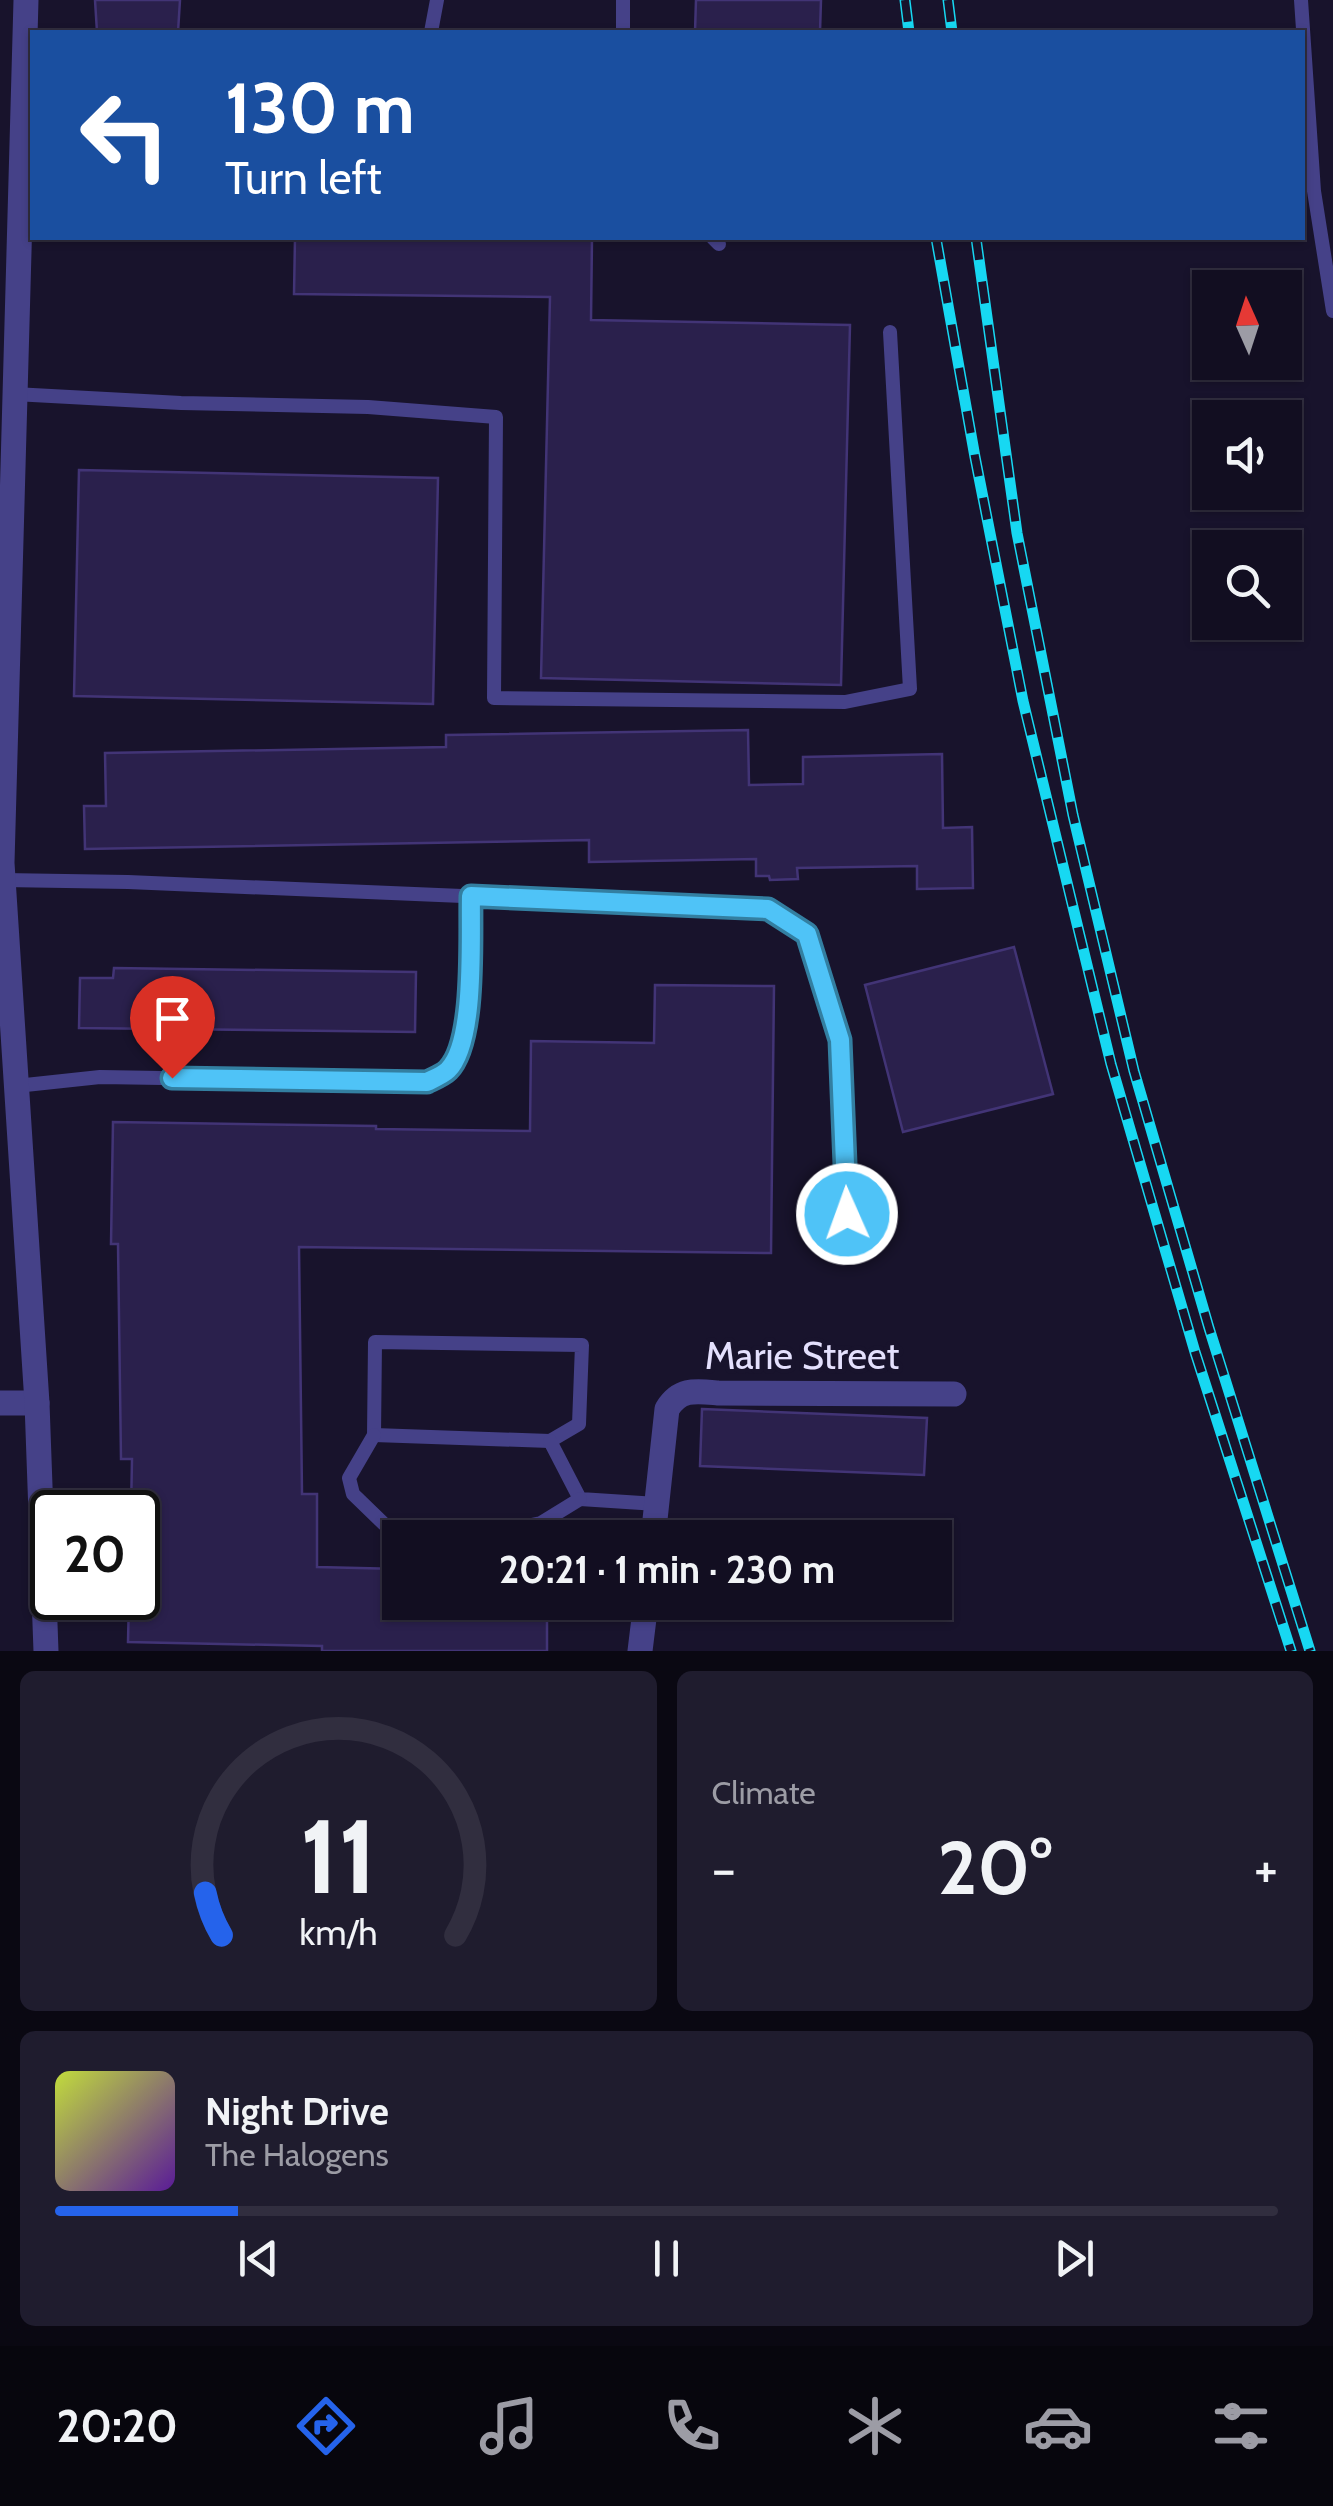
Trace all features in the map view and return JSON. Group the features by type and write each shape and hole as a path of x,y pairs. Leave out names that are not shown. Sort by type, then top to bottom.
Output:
{"street":[{"path":"26,0 27,208 10,276 14,394 2,869 38,1403 46,1651"},
{"name":"Marie Street","path":"655,1520 668,1409 674,1398 689,1390 954,1394"},
{"path":"0,1402 38,1403"},
{"path":"640,1651 644,1620"}],"lane":[{"path":"431,30 438,0"},
{"path":"623,0 623,30"},
{"path":"1301,0 1303,30"},
{"path":"1305,59 1314,191 1333,311"},
{"path":"14,394 368,407 496,417 494,698 845,702 910,689 890,332"},
{"path":"2,869 128,882 768,909 807,934 840,1040 847,1214"},
{"path":"16,1086 100,1077 427,1082 448,1070 462,1045 467,1019 471,896"},
{"path":"374,1436 550,1442 579,1424 582,1346 375,1342 374,1436 349,1478 353,1494 382,1522"},
{"path":"550,1442 580,1499"},
{"path":"547,1520 580,1499 657,1504"}],"building":[{"path":"95,0 180,0 178,30 97,30"},
{"path":"696,0 821,0 820,30 695,30"},
{"path":"295,240 592,240 591,320 850,325 841,685 541,678 550,297 294,294"},
{"path":"79,470 438,478 433,704 74,696"},
{"path":"748,730 749,785 803,784 803,757 942,754 943,828 972,827 973,888 917,889 917,866 797,868 798,879 770,880 769,876 756,876 756,859 589,862 589,840 85,849 84,806 106,806 105,753 446,747 446,735"},
{"path":"1014,947 1053,1094 903,1132 865,985"},
{"path":"114,968 416,972 415,1032 79,1028 80,978 113,978"},
{"path":"655,985 774,986 771,1253 299,1247 302,1494 317,1494 317,1567 382,1569 382,1620 547,1620 547,1651 322,1651 322,1646 128,1642 128,1620 160,1620 160,1490 131,1490 132,1459 121,1459 118,1244 111,1244 113,1122 530,1131 531,1041 654,1043"},
{"path":"702,1409 927,1418 924,1475 700,1466"}],"railway":[{"path":"905,0 909,30"},
{"path":"948,0 952,30"},
{"path":"936,240 1023,701 1111,1064 1195,1352 1291,1651"},
{"path":"976,240 1017,533 1073,815 1134,1071 1310,1651"}],"route":[{"path":"172,1078 427,1082 448,1070 462,1045 467,1019 471,896 768,909 807,934 840,1040 847,1214"}]}
